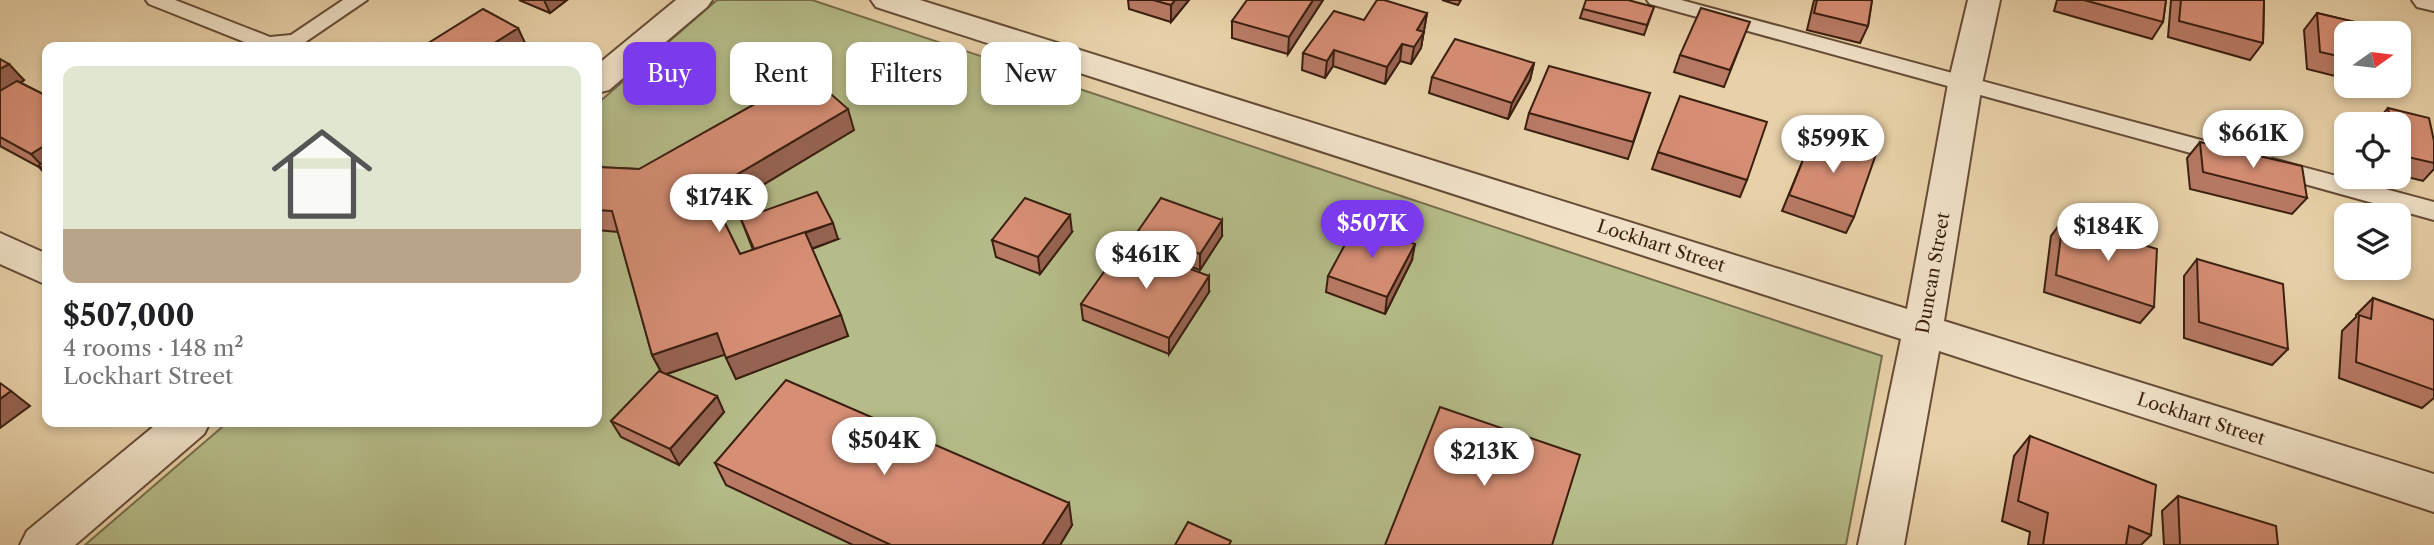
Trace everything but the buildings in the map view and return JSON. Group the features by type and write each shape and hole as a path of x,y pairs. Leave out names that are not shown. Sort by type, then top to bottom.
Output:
{"street":[{"path":"602,78 696,0"},
{"name":"Lockhart Street","path":"887,0 2434,494"},
{"name":"Duncan Street","path":"1881,545 1923,329 1965,84 1984,0"},
{"path":"2428,0 2434,1"},
{"path":"0,247 42,268"},
{"path":"43,545 183,427"}],"lane":[{"path":"156,0 263,42"},
{"path":"287,42 296,41 357,0"},
{"path":"1657,0 2434,211"}],"green space":[{"path":"717,0 812,0 938,42 846,42 846,105 967,105 967,52 981,56 981,105 1081,105 1081,89 1882,356 1846,545 85,545 222,427 602,427 602,100 623,81 623,105 716,105 716,42 669,42"}]}
